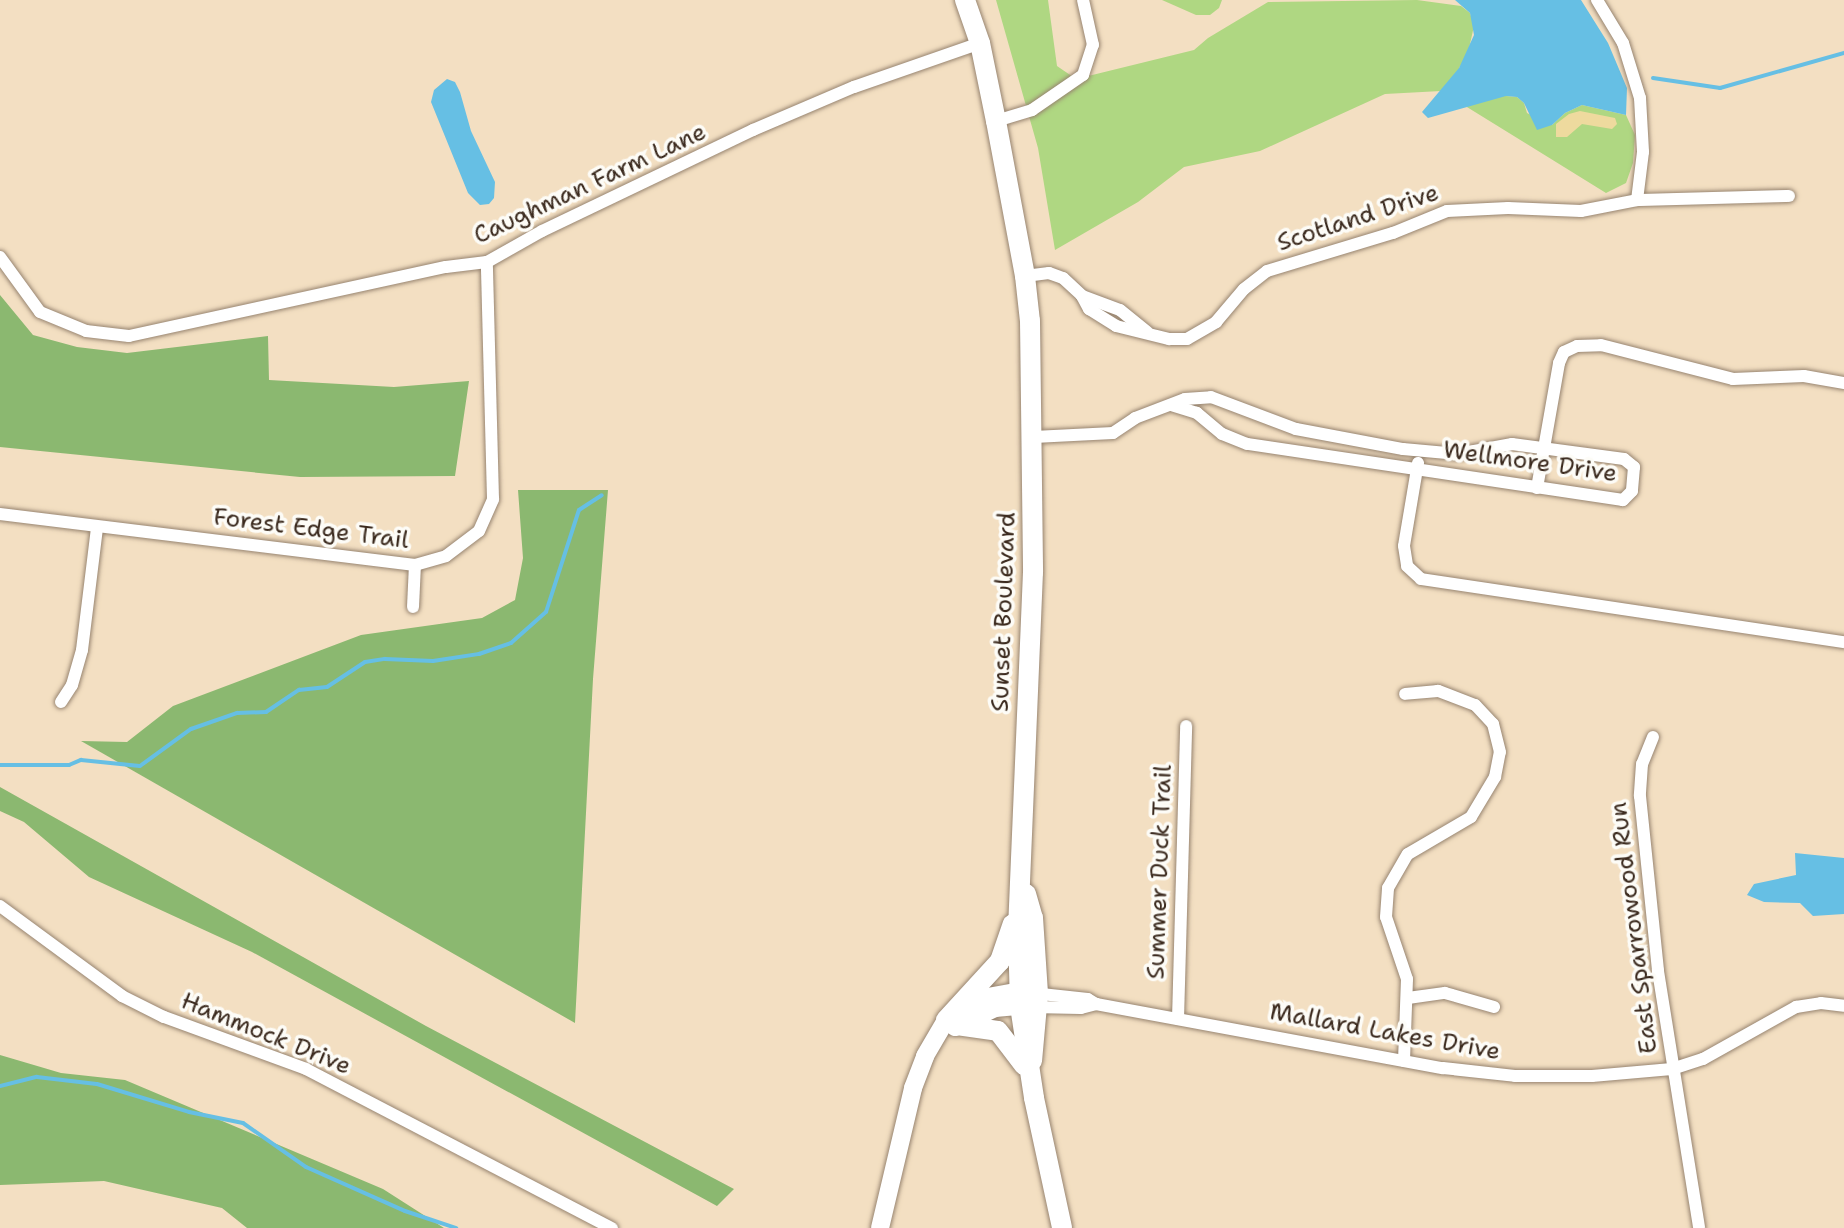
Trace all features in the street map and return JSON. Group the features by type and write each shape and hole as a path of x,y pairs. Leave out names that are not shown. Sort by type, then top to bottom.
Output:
{"main road":[{"name":"Sunset Boulevard","path":"965,0 980,43 1025,276 1034,437 1033,572 1021,886 1031,1075"},
{"path":"947,1027 1000,961 1010,935 1021,886"},
{"path":"947,1027 998,1031 1019,1054 1031,1075 1062,1228"}],"street":[{"path":"996,121 1032,110 1083,75 1093,45 1083,0"},
{"path":"1597,0 1623,43 1637,84 1643,152 1637,200"},
{"name":"Caughman Farm Lane","path":"0,257 40,312 86,331 129,336 446,267 487,262 542,231 753,130 854,87 980,43"},
{"name":"Scotland Drive","path":"1025,276 1049,273 1063,278 1082,296 1089,309 1107,323 1169,339 1197,336 1267,271 1393,233 1447,211 1508,208 1581,211 1637,200 1789,196"},
{"name":"Forest Edge Trail","path":"0,514 415,565 462,548 479,531 493,499 487,262"},
{"path":"1537,488 1559,363 1564,352 1577,346 1601,345 1733,379 1804,376 1844,383"},
{"name":"Wellmore Drive","path":"1034,437 1113,433 1135,418 1171,405 1198,396 1211,397 1296,429 1420,451 1458,454 1512,444 1624,459 1634,467 1632,491 1623,500 1247,444 1222,434 1197,413 1171,405"},
{"path":"1420,451 1404,558 1412,573 1421,579 1844,642"},
{"path":"61,702 72,685 82,650 97,527"},
{"path":"413,607 415,565"},
{"path":"1404,1061 1408,998 1405,968 1386,917 1388,888 1408,854 1471,817 1495,777 1500,752 1493,724 1475,705 1438,691 1405,694"},
{"name":"Summer Duck Trail","path":"1178,1019 1186,726"},
{"name":"East Sparrowood Run","path":"1653,737 1642,764 1640,796 1672,1069 1699,1228"},
{"name":"Hammock Drive","path":"0,906 122,996 164,1017 306,1069 612,1228"},
{"path":"1408,998 1445,993 1494,1007"},
{"path":"880,1228 918,1070 947,1027 995,1008 1029,999"},
{"name":"Mallard Lakes Drive","path":"1029,999 1096,1004 1404,1061 1515,1076 1592,1076 1672,1069 1703,1059 1796,1007 1821,1003 1844,1006"}],"green space":[{"path":"996,0 1048,0 1057,66 1076,79 1194,50 1208,38 1268,2 1417,0 1461,6 1470,13 1474,26 1468,53 1459,68 1506,96 1517,97 1524,103 1527,113 1552,125 1565,113 1582,105 1626,115 1635,135 1633,163 1626,183 1606,193 1441,91 1385,94 1260,151 1184,167 1138,202 1055,250 1038,148"},
{"path":"1162,0 1222,0 1219,8 1210,15 1196,15"},
{"path":"0,295 33,335 77,347 127,353 268,336 269,380 394,387 469,381 455,476 300,477 0,447"},
{"path":"518,490 608,490 593,679 575,1023 81,741 127,742 173,706 361,635 482,618 515,600 523,558"},
{"path":"0,787 426,1026 734,1189 717,1206 252,952 89,877 24,822 0,811"},
{"path":"0,1055 61,1073 125,1080 383,1189 444,1228 247,1228 222,1208 104,1181 0,1185"}],"sand":[{"path":"1580,111 1615,118 1617,124 1612,129 1582,124 1567,137 1556,137 1556,124 1569,114"}],"water":[{"path":"1455,0 1581,0 1608,43 1627,88 1626,115 1582,105 1565,113 1552,125 1537,130 1524,103 1517,97 1506,96 1428,118 1422,112 1459,68 1474,35 1470,13"},
{"path":"447,79 455,82 460,92 471,131 495,182 494,198 489,204 480,205 468,193 431,102 434,90"},
{"path":"1795,853 1844,858 1844,914 1813,916 1800,903 1764,902 1747,895 1754,884 1796,875"}],"waterway":[{"path":"1653,78 1720,88 1844,53"},
{"path":"0,765 69,765 81,760 140,766 191,729 237,713 266,712 299,690 327,687 365,662 385,659 433,661 479,654 511,643 546,612 579,510 602,495"},
{"path":"0,1086 37,1077 97,1084 189,1112 243,1123 306,1167 405,1211 456,1228"}]}
